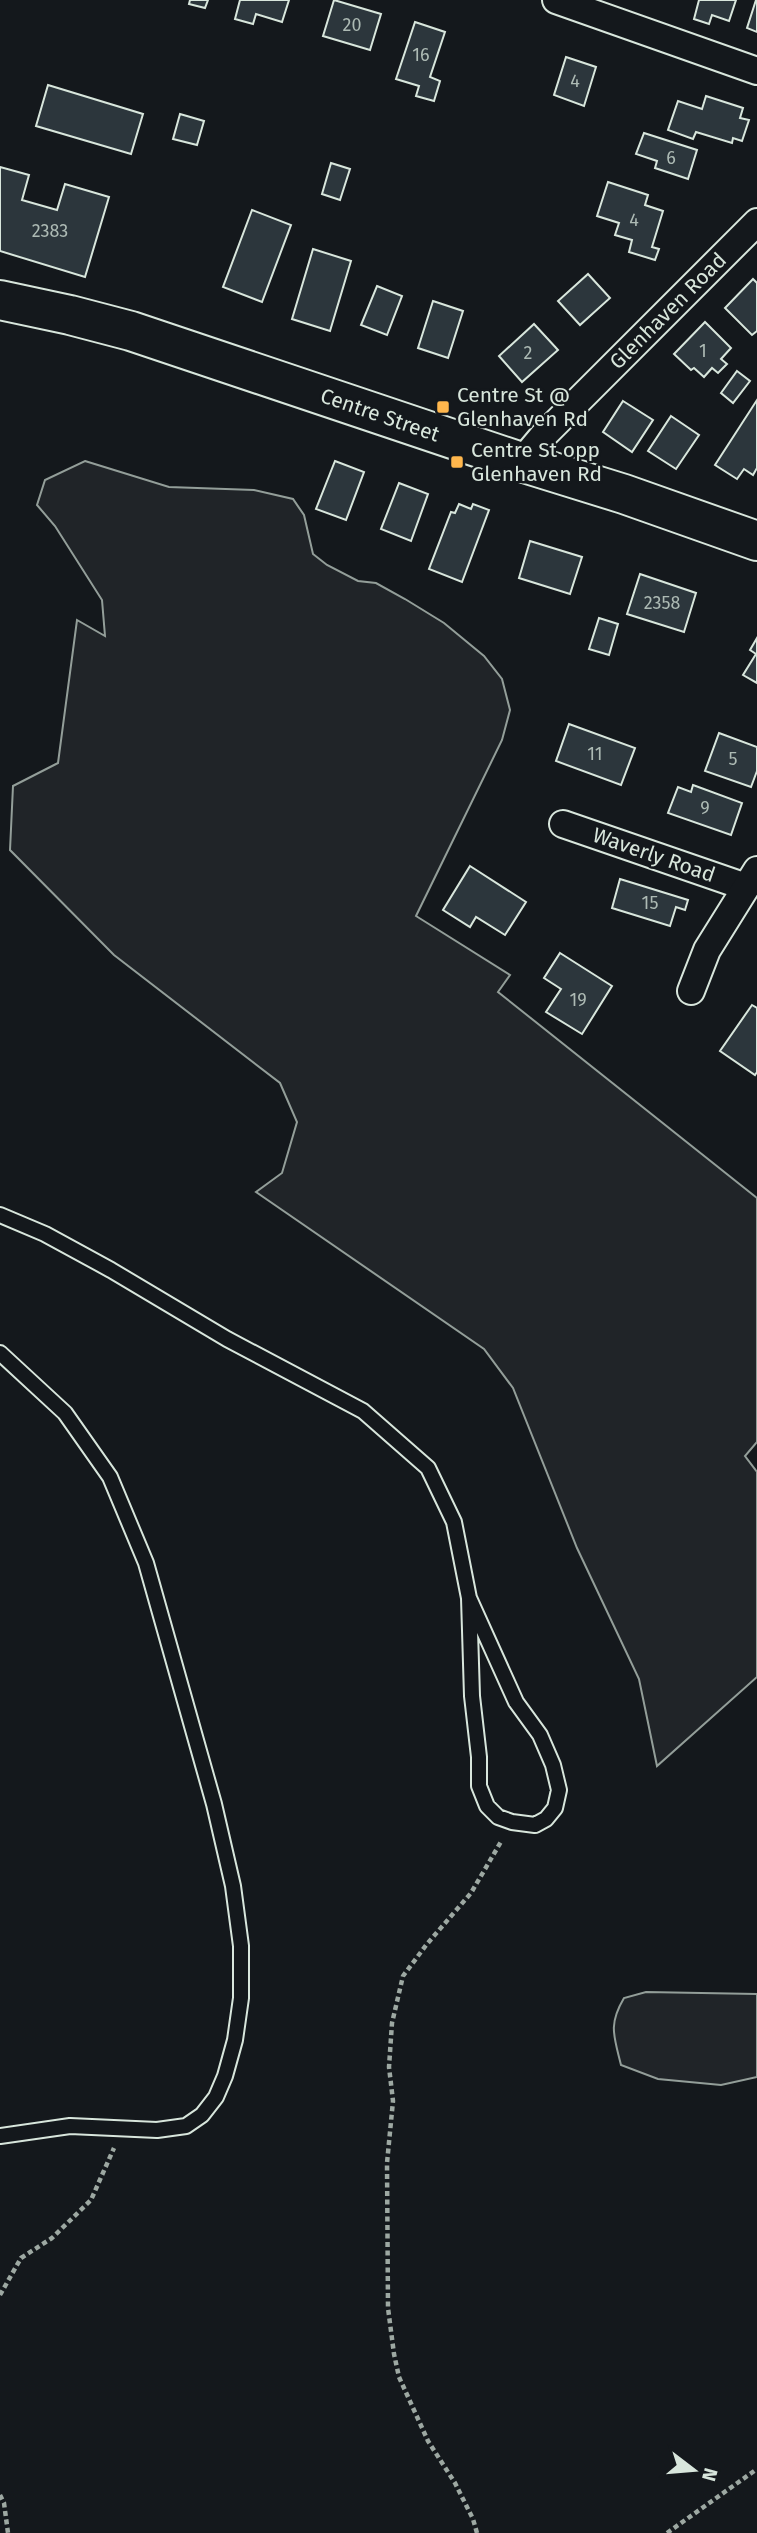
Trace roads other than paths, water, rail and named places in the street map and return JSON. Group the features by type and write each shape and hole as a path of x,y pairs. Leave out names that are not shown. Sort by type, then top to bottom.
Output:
{"main road":[{"name":"Centre Street","path":"0,300 131,331 521,462 631,496 757,541"}],"street":[{"path":"556,0 757,71"},
{"name":"Glenhaven Road","path":"521,462 757,222"},
{"name":"Waverly Road","path":"563,824 751,878"},
{"path":"691,991 707,950 751,878"}],"lane":[{"path":"0,1215 45,1234 227,1339 363,1411 428,1468 454,1522 469,1598 472,1696 479,1757 479,1786 487,1807 498,1817 535,1825 546,1819 555,1808 559,1790 553,1765 540,1735 516,1702 469,1598"},
{"path":"0,1353 65,1413 110,1477 146,1563 214,1804 233,1886 241,1946 241,1998 235,2040 216,2097 202,2115 186,2126 157,2130 70,2126 0,2136"}],"place":[{"name":"Centre St @ Glenhaven Rd","path":"443,407"},
{"name":"Centre St opp Glenhaven Rd","path":"457,462"}]}
